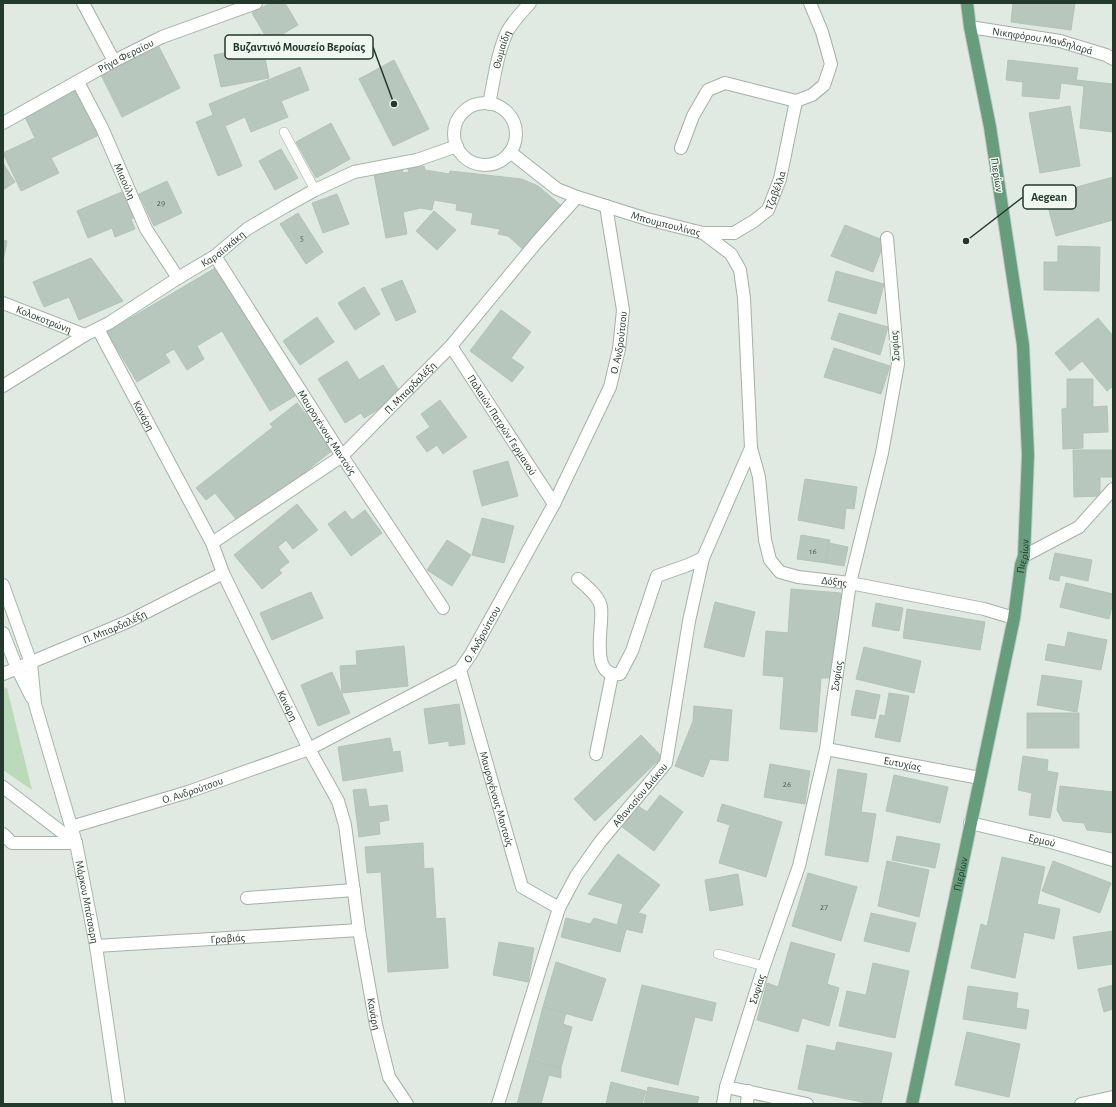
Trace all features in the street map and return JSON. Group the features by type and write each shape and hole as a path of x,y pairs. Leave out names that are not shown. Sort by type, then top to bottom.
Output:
{"main road":[{"name":"Πιερίων","path":"912,1104 1014,618 1021,565 1024,556 1028,455 1023,345 990,127 970,27 967,3"}],"street":[{"path":"83,3 114,61"},
{"name":"Ρήγα Φεραίου","path":"3,123 114,61 162,37 256,3"},
{"name":"Θωμαίδη","path":"489,104 496,65 508,32 520,14 530,3"},
{"path":"681,148 693,116 708,90 725,83 796,101 812,95 824,85 831,64 822,32 810,3"},
{"name":"Νικηφόρου Μανδηλαρά","path":"970,27 1060,40 1113,58"},
{"name":"Μιαούλη","path":"78,82 102,128 146,229 178,278"},
{"name":"Τζαβέλλα","path":"703,233 734,233 754,221 768,210 780,179 796,101"},
{"path":"478,104 489,104 502,109 510,116 516,135 515,142 510,152 500,161 480,165 470,162 462,155 454,141 454,134 456,123 461,114 478,104"},
{"name":"Καραϊσκάκη","path":"3,386 109,323 215,256 247,230 315,190 354,172 417,160 457,146"},
{"name":"Μπουμπουλίνας","path":"510,152 557,189 577,197 647,219 703,233 731,254 740,270 744,298 751,448"},
{"name":"Π. Μπαρδαλέξη","path":"212,543 342,456 451,346 577,197"},
{"name":"Ο. Ανδρούτσου","path":"71,827 188,792 309,749 460,670 471,654 554,504 610,387 619,348 623,310 606,206"},
{"name":"Σοφίας","path":"723,1104 726,1087 764,966 799,866 826,749 850,583 882,453 898,364 891,300 887,238"},
{"name":"Μαυρογένους Μαντούς","path":"215,256 342,456 443,608"},
{"name":"Κολοκοτρώνη","path":"3,303 85,336"},
{"name":"Κανάρη","path":"98,329 212,543 223,573 309,749 338,801 345,825 359,930 376,1024 389,1076 407,1104"},
{"name":"Παλαιών Πατρών Γερμανού","path":"451,346 554,504"},
{"name":"Αθανασίου Διάκου","path":"498,1104 559,908 576,876 600,842 666,763 689,621 703,558 751,448"},
{"name":"Δόξης","path":"751,448 759,477 765,540 770,560 780,572 798,577 850,583 984,609 1014,618"},
{"path":"1024,556 1079,527 1113,489"},
{"path":"578,579 594,594 601,606 599,658 608,672 612,675 620,674 632,650 658,576 703,558"},
{"name":"Π. Μπαρδαλέξη","path":"3,674 127,622 223,573"},
{"name":"Μάρκου Μπότσαρη","path":"3,585 31,663 35,704"},
{"name":"Μάρκου Μπότσαρη","path":"3,633 17,668 35,704 76,843 96,946 119,1104"},
{"name":"Μαυρογένους Μαντούς","path":"460,670 522,887 559,908"},
{"path":"596,754 612,675"},
{"name":"Ευτυχίας","path":"826,749 980,778"},
{"path":"3,787 76,843"},
{"name":"Ερμού","path":"970,823 1051,842 1113,860"},
{"path":"3,834 12,843 76,843"},
{"path":"247,898 354,890"},
{"name":"Γραβιάς","path":"96,946 359,930"},
{"path":"726,1087 807,1104"},
{"path":"747,1104 748,1091"},
{"path":"1081,1104 1113,1097"}],"lane":[{"path":"284,132 315,190"},
{"path":"718,954 764,966"}],"green space":[{"path":"7,688 32,790 3,770 3,689"}],"building":[{"path":"270,3 285,3 298,25 269,42 252,13"},
{"path":"1013,3 1075,3 1071,30 1011,22"},
{"path":"260,34 269,78 221,87 214,55 229,52 226,40"},
{"path":"159,47 180,88 122,117 101,75"},
{"path":"394,60 429,129 393,146 359,79"},
{"path":"1008,60 1078,68 1076,80 1113,84 1113,132 1080,128 1084,86 1061,83 1059,99 1022,96 1023,82 1006,80"},
{"path":"300,67 309,90 281,101 288,117 251,132 245,117 225,126 242,166 218,176 196,122 213,115 209,104"},
{"path":"77,89 99,135 51,158 59,173 21,191 3,153 35,138 24,115"},
{"path":"1070,106 1080,166 1040,173 1029,113"},
{"path":"331,123 350,159 316,178 296,142"},
{"path":"281,149 298,178 275,190 259,161"},
{"path":"3,163 15,182 3,190"},
{"path":"424,166 425,170 449,174 450,171 522,179 538,186 563,207 525,251 508,236 498,234 500,229 471,224 473,213 456,210 457,204 434,200 432,210 421,208 403,212 407,234 386,238 374,174 402,169 403,173 409,172 408,169"},
{"path":"1113,177 1113,220 1056,236 1045,196"},
{"path":"167,181 182,213 154,226 139,194"},
{"path":"129,189 139,215 131,219 135,229 115,237 112,228 88,238 77,211"},
{"path":"337,194 349,224 323,233 312,203"},
{"path":"434,211 456,230 437,250 416,231"},
{"path":"298,213 323,252 306,264 280,224"},
{"path":"845,225 885,241 873,272 831,256"},
{"path":"3,240 7,241 3,261"},
{"path":"1058,246 1100,247 1099,291 1044,290 1044,262 1058,262"},
{"path":"91,258 123,301 79,320 69,297 44,307 33,282"},
{"path":"217,267 295,396 270,411 222,331 197,346 204,359 187,370 174,349 165,354 170,362 137,382 107,332"},
{"path":"836,271 884,284 876,314 828,301"},
{"path":"402,280 416,312 396,321 381,289"},
{"path":"364,287 380,314 355,330 338,303"},
{"path":"501,310 531,332 511,358 524,367 512,382 470,351"},
{"path":"839,313 888,327 880,355 831,339"},
{"path":"317,317 334,342 300,365 283,341"},
{"path":"1098,318 1113,336 1113,386 1107,391 1082,361 1070,371 1055,353"},
{"path":"834,348 890,366 881,394 824,377"},
{"path":"347,361 359,380 383,365 402,395 364,418 361,413 345,423 318,379"},
{"path":"1067,379 1093,379 1093,407 1107,406 1108,432 1083,433 1083,448 1063,449 1062,409 1067,408"},
{"path":"440,400 467,437 443,454 437,445 427,452 416,437 430,427 421,414"},
{"path":"297,403 334,449 240,524 215,493 206,500 196,488 273,427 270,424"},
{"path":"1073,450 1113,450 1112,477 1100,477 1100,496 1074,497"},
{"path":"508,461 518,496 482,506 473,471"},
{"path":"805,479 857,487 854,509 846,508 844,529 798,520"},
{"path":"297,504 318,530 293,549 286,540 278,547 289,562 279,570 282,573 262,589 234,555"},
{"path":"365,510 382,533 351,556 328,524 345,511 352,520"},
{"path":"482,518 514,526 504,563 472,555"},
{"path":"801,535 830,540 826,563 797,559"},
{"path":"447,540 471,555 452,586 427,570"},
{"path":"829,543 848,547 844,566 826,563"},
{"path":"1055,553 1092,560 1088,581 1060,575 1059,581 1049,579"},
{"path":"1066,583 1113,594 1113,602 1109,619 1060,607"},
{"path":"791,589 841,593 835,678 821,678 817,732 780,729 784,677 763,675 766,631 788,633"},
{"path":"311,592 323,618 272,640 260,613"},
{"path":"715,602 755,612 744,657 704,647"},
{"path":"876,603 903,608 899,631 872,626"},
{"path":"907,609 985,622 980,650 903,638"},
{"path":"1068,632 1107,640 1101,670 1045,660 1048,644 1065,647"},
{"path":"404,646 408,686 342,693 340,666 357,665 356,651"},
{"path":"864,647 921,661 914,693 856,679"},
{"path":"332,672 350,713 318,726 301,685"},
{"path":"1042,675 1082,681 1077,712 1037,705"},
{"path":"856,690 880,695 875,719 851,715"},
{"path":"889,693 909,696 900,742 875,737 880,715 885,716"},
{"path":"459,704 465,744 449,746 449,741 429,744 424,709"},
{"path":"694,706 732,710 728,761 710,759 703,777 675,766 693,721"},
{"path":"1027,713 1079,713 1079,748 1027,748"},
{"path":"641,735 662,757 595,821 574,799"},
{"path":"390,738 393,752 400,751 403,771 343,781 338,747"},
{"path":"1023,756 1048,760 1047,771 1058,773 1050,818 1029,815 1032,793 1018,790"},
{"path":"770,764 810,771 805,804 764,797"},
{"path":"838,769 867,774 861,812 876,814 868,862 825,855"},
{"path":"894,775 948,787 940,823 886,811"},
{"path":"1060,786 1113,792 1113,833 1087,830 1084,823 1063,821 1057,810"},
{"path":"366,789 369,807 387,805 389,820 379,822 380,834 359,837 353,790"},
{"path":"660,795 683,812 654,851 622,827 638,806 647,812"},
{"path":"722,804 782,822 766,877 719,863 730,825 717,821"},
{"path":"897,836 940,844 935,868 892,860"},
{"path":"423,843 424,869 433,868 436,919 445,918 448,968 388,972 381,872 367,873 365,847"},
{"path":"618,854 660,885 638,913 646,915 642,933 626,929 620,952 561,937 566,918 590,924 594,918 617,925 623,904 588,894"},
{"path":"1002,857 1045,867 1037,904 1060,909 1054,939 1024,932 1015,978 971,968 981,924 987,926"},
{"path":"887,861 929,870 919,917 878,906"},
{"path":"1053,861 1111,883 1100,913 1042,891"},
{"path":"808,873 857,887 841,941 792,926"},
{"path":"738,874 743,905 710,911 705,880"},
{"path":"871,913 916,923 909,952 864,941"},
{"path":"1113,931 1113,964 1078,969 1073,937"},
{"path":"499,942 534,948 528,982 493,975"},
{"path":"791,942 835,954 827,984 839,988 829,1026 802,1018 798,1032 757,1020 767,983 778,987"},
{"path":"556,962 606,979 592,1021 543,1007"},
{"path":"873,963 909,971 895,1038 839,1026 847,991 866,995"},
{"path":"642,985 716,1003 712,1021 695,1017 678,1085 621,1071"},
{"path":"1113,985 1113,1009 1104,1012 1098,989"},
{"path":"968,986 1018,993 1016,1008 1029,1010 1026,1029 963,1019"},
{"path":"543,1007 566,1013 563,1024 572,1027 561,1068 529,1060"},
{"path":"967,1032 1020,1044 1009,1097 955,1085"},
{"path":"837,1042 892,1053 881,1104 872,1104 798,1089 807,1045 835,1051"},
{"path":"529,1060 561,1068 561,1078 549,1075 541,1104 517,1104"},
{"path":"611,1082 646,1091 642,1104 606,1104"},
{"path":"648,1087 699,1097 697,1104 644,1104"}],"place":[{"name":"Βυζαντινό Μουσείο Βεροίας","path":"394,104"},
{"name":"Aegean","path":"966,241"}]}
